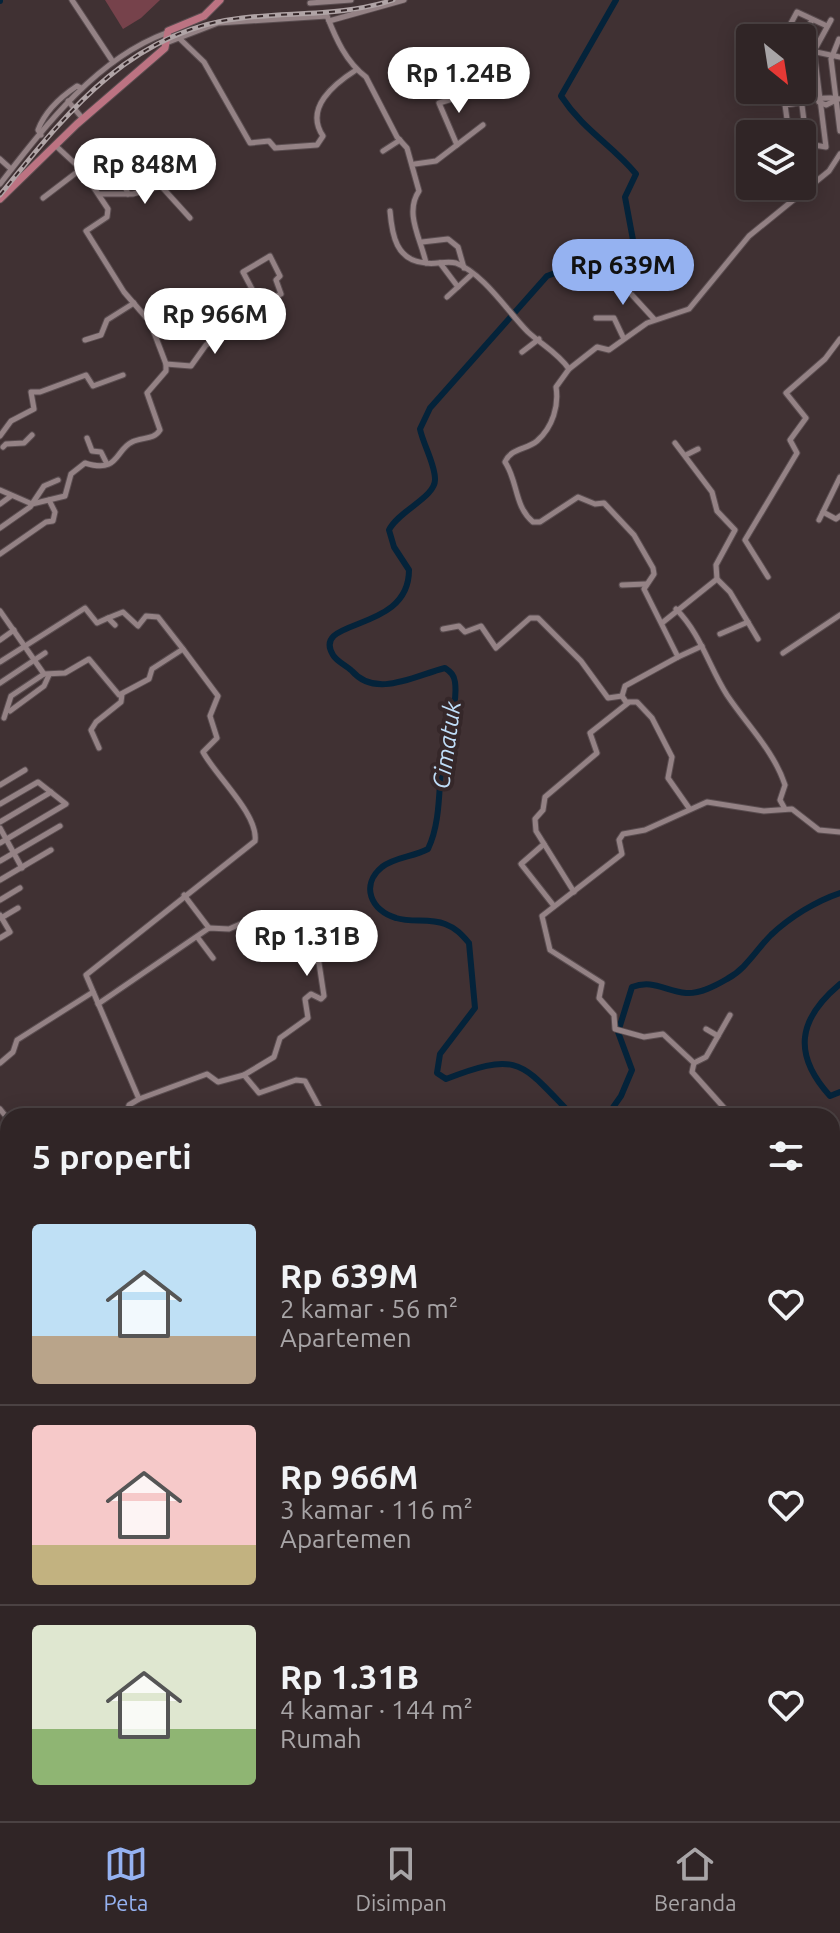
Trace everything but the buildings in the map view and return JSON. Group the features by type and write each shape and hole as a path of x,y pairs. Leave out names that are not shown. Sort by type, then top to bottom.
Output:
{"main road":[{"path":"0,199 166,43 166,33 204,16 220,0"}],"street":[{"path":"72,0 113,62"},
{"path":"311,15 309,2 351,0"},
{"path":"329,21 404,0"},
{"path":"791,24 797,12 827,26"},
{"path":"166,43 218,23 326,16 356,70 366,77 415,164 419,191 413,200 413,214 426,263"},
{"path":"810,24 812,20"},
{"path":"816,47 831,20"},
{"path":"0,184 81,88 113,62 146,41 166,33"},
{"path":"178,37 204,62 250,143 269,141 275,148 314,147 323,136 317,118 320,105 329,90 356,70"},
{"path":"839,39 832,54 840,131"},
{"path":"816,51 840,57"},
{"path":"816,71 825,148 816,146"},
{"path":"41,135 38,130 42,118 63,95 77,86 81,88"},
{"path":"457,145 439,103 476,92"},
{"path":"63,95 83,119"},
{"path":"816,101 826,105 838,100"},
{"path":"787,120 785,105 794,104"},
{"path":"415,164 434,162 483,125"},
{"path":"383,151 400,140"},
{"path":"0,490 32,504 67,495 75,469 85,463 95,466 118,459 131,443 159,434 160,425 147,393 166,371 166,364 151,324 86,231 109,214 82,170 56,146"},
{"path":"43,198 104,150 109,151 128,194"},
{"path":"678,657 644,589 652,577 653,568 634,535 607,505 578,497 537,523 528,518 516,497 513,475 505,460 541,436 558,405 556,387 569,369 597,347 609,349 654,319 692,306 752,233 829,171 840,154"},
{"path":"0,159 11,169"},
{"path":"98,194 128,194 165,187 190,218"},
{"path":"390,211 396,245 410,259 426,263 451,262 464,268 508,306 569,369"},
{"path":"422,242 448,239 458,247 464,268"},
{"path":"166,364 191,366 206,345 263,313 243,272 270,256 280,276 276,280 281,294 260,304"},
{"path":"440,263 458,287"},
{"path":"447,297 471,275"},
{"path":"632,295 654,319"},
{"path":"85,340 101,335 107,320 134,303"},
{"path":"596,318 614,318 623,337"},
{"path":"522,352 539,339"},
{"path":"745,538 797,453 790,440 806,418 786,393 825,359 840,339"},
{"path":"0,436 11,421 34,409 31,392 40,392 86,375 94,386 123,375"},
{"path":"4,448 6,444 24,443 32,435"},
{"path":"87,438 92,451 101,452 106,462"},
{"path":"675,443 686,455 735,535 745,538 768,577"},
{"path":"686,455 698,449"},
{"path":"819,520 840,477"},
{"path":"0,528 32,504 44,486 58,480"},
{"path":"0,504 11,496"},
{"path":"0,554 46,522 53,521 55,512 49,500"},
{"path":"823,512 839,517"},
{"path":"735,535 717,561 717,579 730,592 758,639"},
{"path":"662,623 717,579"},
{"path":"622,585 646,584"},
{"path":"0,662 85,608 98,624 123,612 138,626 146,616 158,617 218,696 210,716 218,735 204,754 243,808 257,837 253,844 86,974 139,1099"},
{"path":"676,609 702,646 727,695 778,767 785,785 780,800 785,809"},
{"path":"1,615 46,675 46,684 4,718"},
{"path":"783,653 840,615"},
{"path":"108,618 115,625"},
{"path":"443,629 459,626 465,632 481,626 496,648 530,618 538,618 581,661 608,698 622,696"},
{"path":"720,634 748,622"},
{"path":"0,640 14,630"},
{"path":"622,696 625,686 702,646"},
{"path":"9,712 11,696 46,675 65,673 89,659 114,692 122,694 149,679 152,669 183,649"},
{"path":"0,683 45,653"},
{"path":"99,748 91,730 96,722 121,702 122,694"},
{"path":"622,696 628,703"},
{"path":"574,892 536,831 535,820 543,810 544,799 597,753 590,733 628,703 637,702 652,718 672,757 668,778 689,808"},
{"path":"0,785 25,770"},
{"path":"0,804 38,782 66,804 3,841"},
{"path":"22,868 3,841 0,825 51,792"},
{"path":"694,1063 661,1033 644,1037 616,1030 612,1013 600,1001 601,982 549,948 540,920 622,854 619,840 623,834 645,830 689,808 711,801 764,811 795,810 819,830 840,832"},
{"path":"0,861 60,826"},
{"path":"544,844 521,864 554,906"},
{"path":"0,880 51,850"},
{"path":"0,900 20,888"},
{"path":"184,895 209,928"},
{"path":"0,938 10,932 1,917 18,908"},
{"path":"98,1004 209,928 229,929 254,918 267,922 277,930 301,933 312,957 319,963 324,996 321,999 311,994 305,999 308,1018 280,1038 274,1057 244,1075 218,1082 207,1074 139,1099 128,1108"},
{"path":"198,938 213,958"},
{"path":"0,1063 13,1052 17,1040 93,992"},
{"path":"694,1063 706,1057 730,1015"},
{"path":"706,1029 718,1036"},
{"path":"694,1063 692,1072 724,1108"},
{"path":"244,1075 259,1093 296,1080 305,1081 320,1108"}],"shaded area":[{"path":"105,0 160,0 141,18 123,29"}],"waterway":[{"name":"Cimatuk","path":"565,1108 530,1073 518,1067 490,1065 446,1079 437,1073 440,1054 475,1008 469,943 445,924 387,915 375,904 370,889 375,874 382,867 428,849 438,813 443,750 455,700 455,680 445,668 397,683 373,683 362,679 337,660 330,643 335,635 394,605 405,590 409,570 394,547 389,530 434,486 433,467 420,429 430,408 547,276 618,250 633,240 625,197 636,174 579,119 561,96 616,0"},
{"name":"Cimatuk","path":"613,1108 632,1070 618,1032 632,987 653,985 686,993 712,987 740,970 786,922 840,893"},
{"name":"Cimatuk","path":"840,984 815,1010 805,1037 805,1051 818,1081 830,1096 840,1092"}],"railway":[{"path":"0,195 76,107 134,58 166,39 202,26 242,18 356,9 393,0"}]}
